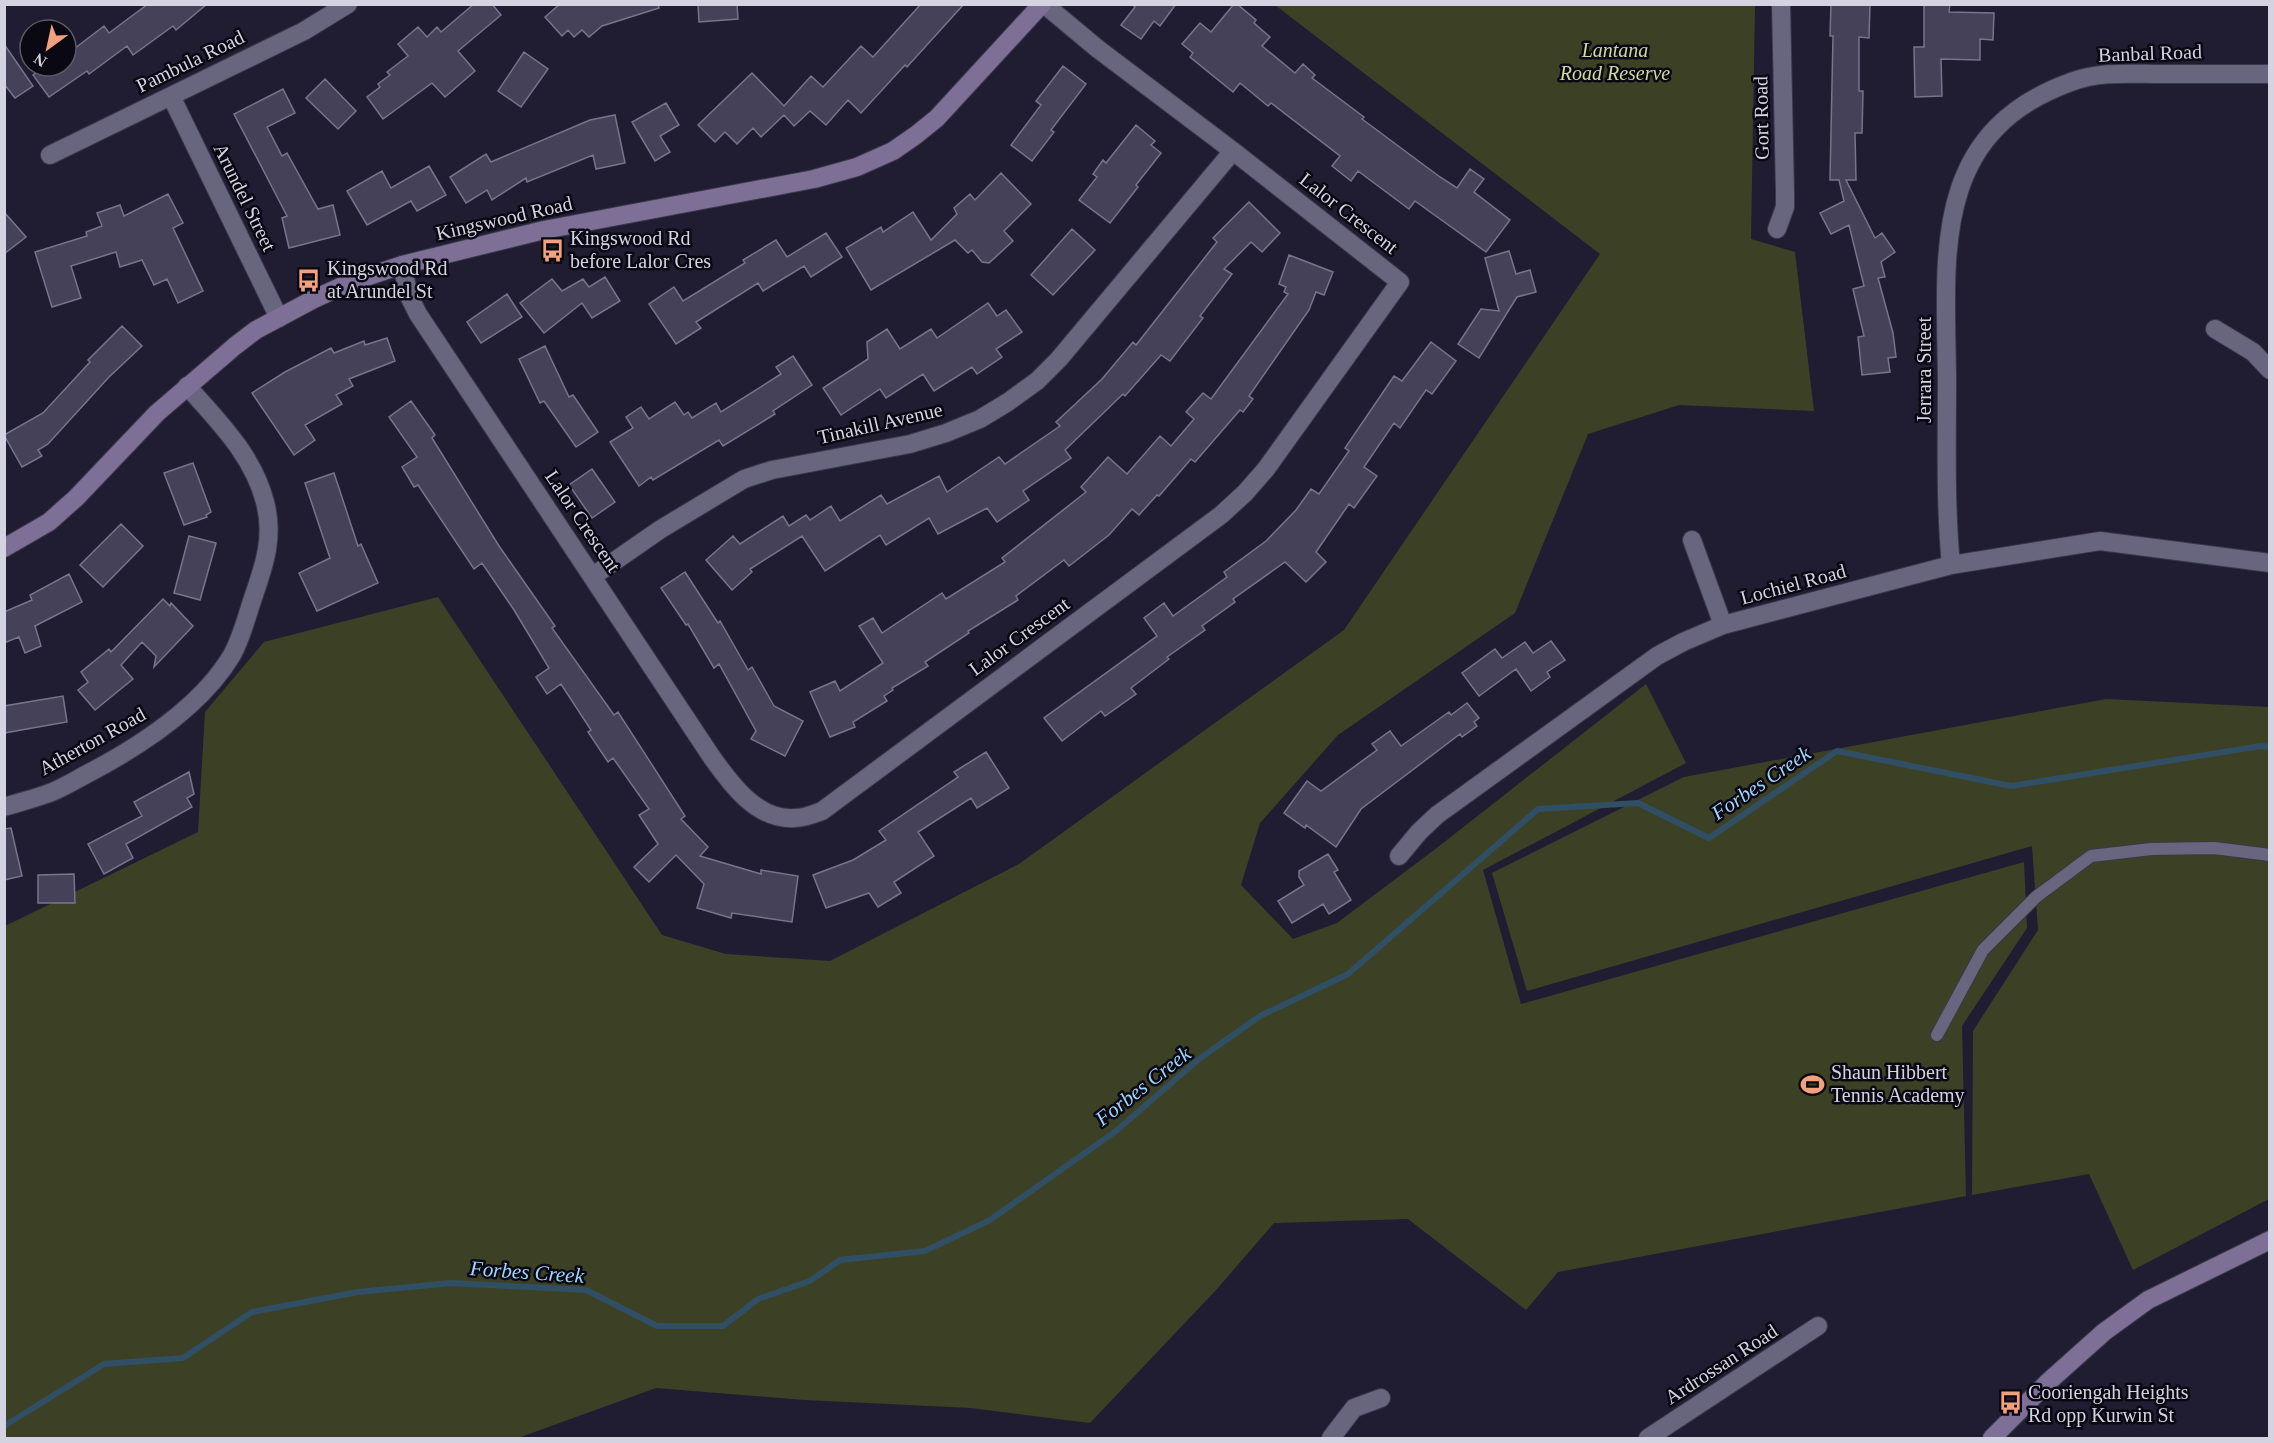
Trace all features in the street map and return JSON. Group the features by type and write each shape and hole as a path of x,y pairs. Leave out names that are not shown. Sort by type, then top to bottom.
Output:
{"street":[{"name":"Pambula Road","path":"50,155 304,31 348,4"},
{"name":"Lalor Crescent","path":"402,265 409,296 418,314 711,756 738,791 761,809 794,819 822,811 868,774 1221,515 1266,469 1400,282 1043,4"},
{"name":"Kingswood Road","path":"4,548 49,522 76,498 157,413 242,341 314,299 351,282 402,265 544,230 814,179 857,167 893,150 937,118 1043,4"},
{"name":"Gort Road","path":"1778,229 1785,207 1781,4"},
{"name":"Banbal Road","path":"1964,177 1985,142 2002,121 2026,104 2073,81 2106,74 2270,74"},
{"name":"Arundel Street","path":"171,96 279,318"},
{"name":"Tinakill Avenue","path":"593,576 661,529 744,479 772,470 928,439 980,419 1008,402 1037,381 1059,359 1233,151"},
{"name":"Jerrara Street","path":"1952,565 1947,505 1946,253 1955,203 1964,177"},
{"path":"2215,328 2253,352 2270,370"},
{"name":"Atherton Road","path":"4,807 54,791 136,746 160,730 188,706 217,676 232,655 268,553 269,524 265,501 243,450 187,386"},
{"path":"1692,540 1723,625"},
{"name":"Lochiel Road","path":"1399,856 1437,815 1636,670 1683,642 1723,625 1952,565 2100,541 2270,563"},
{"path":"1992,1438 2047,1383 2104,1332 2148,1300 2270,1240"},
{"name":"Ardrossan Road","path":"1648,1438 1818,1326"},
{"path":"1331,1438 1354,1408 1381,1398"}],"lane":[{"path":"1937,1035 1983,950 2036,897 2091,856 2151,849 2214,848 2270,855"}],"green space":[{"name":"Lantana Road Reserve","path":"1275,5 1755,5 1751,239 1795,252 1814,411 1679,405 1588,434 1515,613 1338,735 1260,823 1241,885 1293,939 1337,923 1646,684 1686,763 1483,870 1521,1004 2024,862 2027,928 1962,1026 1966,1196 1558,1272 1526,1310 1408,1219 1274,1223 1217,1289 1090,1423 971,1408 805,1400 656,1388 518,1438 5,1438 5,926 198,832 205,712 264,642 438,597 662,935 726,954 830,961 1019,864 1344,630 1600,254"},
{"path":"2106,699 2269,707 2269,1199 2133,1270 2089,1174 1972,1195 1973,1031 2038,930 2032,846 1527,991 1492,873 1684,777"}],"building":[{"path":"148,4 207,4 176,30 173,26 133,55 127,46 89,74 87,71 78,77 78,46 104,26 109,33"},
{"path":"474,4 492,4 501,15 458,51 475,71 445,97 432,83 383,119 367,97 390,75 387,72 408,56 398,44 418,27 427,37 437,27 441,32"},
{"path":"560,4 658,4 659,8 602,26 589,37 582,30 574,37 568,30 562,36 545,17"},
{"path":"698,4 737,4 738,19 699,22"},
{"path":"921,4 964,4 907,67 905,65 861,113 848,100 826,125 810,111 794,126 784,115 761,137 753,128 737,144 725,132 715,142 698,125 752,73 784,106 811,76 823,87 861,46 873,57"},
{"path":"1132,4 1176,4 1160,26 1154,21 1141,39 1121,25 1135,7"},
{"path":"1234,4 1256,20 1254,23 1270,37 1262,46 1295,73 1303,64 1315,75 1312,78 1364,117 1362,119 1440,177 1457,188 1470,169 1484,179 1474,192 1510,220 1486,252 1415,201 1409,209 1358,171 1351,181 1332,166 1340,156 1271,103 1268,106 1240,83 1233,92 1190,57 1193,53 1182,44 1200,23 1211,32"},
{"path":"1831,4 1870,4 1869,38 1859,37 1859,91 1863,91 1862,133 1855,133 1856,180 1846,180 1875,238 1882,233 1895,252 1881,262 1885,277 1878,278 1893,333 1896,357 1888,358 1890,372 1862,375 1858,337 1864,336 1853,289 1864,286 1849,225 1831,234 1820,213 1844,201 1839,180 1830,180 1833,36 1830,36"},
{"path":"1924,4 1950,4 1949,12 1994,13 1993,40 1980,39 1980,60 1941,59 1942,96 1915,97 1914,47 1924,47"},
{"path":"4,44 18,64 18,78 27,78 33,86 15,98 4,84"},
{"path":"524,52 548,69 521,107 498,91"},
{"path":"1063,66 1086,84 1051,130 1054,132 1032,161 1011,145 1041,105 1036,101"},
{"path":"35,78 77,78 49,97"},
{"path":"325,79 356,111 338,129 306,98"},
{"path":"283,89 295,113 267,127 282,156 287,153 318,209 333,205 340,235 289,248 282,218 287,216 234,114"},
{"path":"666,103 679,125 660,136 670,152 655,161 632,122"},
{"path":"615,115 625,163 596,169 593,155 527,182 526,178 492,200 487,190 466,203 450,177 486,154 491,162 590,120"},
{"path":"1136,125 1155,141 1151,145 1161,153 1110,223 1079,200 1097,177 1093,174 1103,160 1106,163"},
{"path":"429,166 446,195 417,211 411,201 367,225 347,191 382,171 391,188"},
{"path":"1001,173 1031,204 1004,231 1013,241 989,263 982,262 972,250 968,253 955,240 871,290 846,248 881,227 883,232 913,212 931,240 957,214 954,208 970,194 975,200"},
{"path":"168,194 183,223 173,228 203,291 178,303 167,279 154,285 142,260 120,267 116,252 71,266 81,298 52,307 35,252 87,236 86,232 102,226 97,213 120,205 124,216"},
{"path":"1249,202 1280,233 1262,252 1251,242 1224,269 1232,274 1200,316 1203,318 1170,361 1161,355 1125,396 1123,394 1065,450 1071,458 1023,491 1029,500 997,522 987,508 938,534 929,518 886,545 880,535 825,571 802,536 750,569 752,572 732,590 706,560 733,536 740,544 783,516 789,526 806,515 810,520 831,506 840,521 881,495 887,504 939,476 947,492 999,457 1005,464 1060,426 1056,422 1102,379 1133,342 1136,345 1217,242 1213,238"},
{"path":"4,212 26,237 4,254"},
{"path":"1072,229 1095,250 1053,295 1031,275"},
{"path":"826,233 842,257 811,277 804,266 763,291 758,283 696,322 701,328 676,344 649,304 674,287 683,301 745,263 743,260 776,240 787,257"},
{"path":"1509,251 1516,274 1530,270 1536,292 1517,297 1479,358 1458,344 1481,309 1499,311 1485,258"},
{"path":"1289,255 1333,272 1324,295 1316,292 1309,310 1249,396 1253,399 1243,412 1240,410 1195,462 1191,459 1139,515 1132,509 1109,535 1069,566 1064,560 1016,596 1018,600 968,631 969,633 925,662 928,666 892,688 893,690 884,696 887,701 853,722 855,727 830,737 810,692 835,681 840,691 883,663 859,626 873,618 882,633 942,593 946,599 1005,562 1002,558 1086,492 1081,487 1108,457 1127,474 1160,436 1171,446 1194,419 1186,412 1203,393 1211,399 1288,294 1284,292 1286,287 1279,284"},
{"path":"605,277 620,301 592,318 582,303 544,333 520,303 552,279 562,291 583,279 589,287"},
{"path":"507,294 522,317 481,343 467,322"},
{"path":"988,303 997,316 1006,310 1022,332 996,349 1002,357 977,374 972,367 934,391 923,374 886,398 880,389 841,415 823,388 868,359 867,342 887,329 900,349 931,329 937,338"},
{"path":"122,326 142,346 109,377 48,444 38,450 42,456 22,467 4,435 43,413 90,362 88,360"},
{"path":"387,338 395,361 349,379 353,386 336,395 342,404 305,425 315,440 294,455 252,393 285,372 331,348 334,353 364,341 365,345"},
{"path":"1431,342 1456,361 1432,394 1426,390 1400,428 1394,423 1364,467 1377,476 1354,508 1349,504 1316,552 1326,562 1306,582 1285,562 1233,599 1235,602 1202,626 1205,630 1167,657 1169,659 1131,688 1136,694 1105,716 1101,711 1062,741 1044,718 1157,636 1144,618 1164,603 1173,616 1227,577 1224,572 1266,541 1296,510 1311,489 1319,494 1349,451 1345,448 1394,376 1402,381"},
{"path":"545,346 569,397 573,395 598,432 576,447 544,401 540,403 519,359"},
{"path":"793,356 812,385 773,411 775,414 723,446 719,440 653,480 651,477 639,486 610,442 633,428 626,417 641,407 649,419 675,402 684,415 688,412 692,418 716,403 721,412 781,374 776,367"},
{"path":"411,401 435,435 432,438 499,546 555,626 552,628 614,715 618,712 685,816 681,819 708,847 700,856 761,874 761,870 798,876 792,922 732,913 731,918 697,908 704,884 676,855 649,882 634,867 658,844 639,815 649,809 613,758 608,762 588,732 591,730 561,684 547,694 536,677 549,668 514,610 482,563 474,569 418,485 414,487 402,467 417,457 389,417"},
{"path":"193,463 211,512 206,515 207,517 184,525 164,473"},
{"path":"592,469 615,502 592,518 569,485"},
{"path":"334,473 358,546 361,544 378,583 317,611 299,573 330,558 305,483"},
{"path":"121,524 143,546 103,587 80,565"},
{"path":"189,536 216,543 200,600 174,593"},
{"path":"685,572 718,623 720,621 748,670 752,667 774,706 803,721 785,756 751,739 756,731 719,664 714,668 688,624 686,625 661,588"},
{"path":"69,574 82,602 35,626 41,646 25,653 19,637 4,643 4,612 32,600 30,595"},
{"path":"163,599 170,606 171,603 193,626 154,667 156,656 142,642 121,665 133,679 95,710 78,690 88,682 81,672 109,649 111,652"},
{"path":"1551,641 1565,660 1547,672 1550,677 1531,691 1516,669 1479,696 1462,673 1495,649 1502,658 1525,642 1533,653"},
{"path":"63,696 67,722 4,733 4,706"},
{"path":"1467,703 1479,718 1474,722 1477,726 1462,737 1460,734 1361,809 1336,847 1306,825 1305,828 1284,813 1307,781 1321,791 1377,750 1372,744 1390,731 1401,746 1449,712 1451,715"},
{"path":"986,752 1009,788 977,808 971,798 918,832 934,856 894,882 901,893 878,907 869,893 826,908 813,875 853,860 886,840 879,831 958,777 954,772"},
{"path":"189,772 194,794 187,798 192,807 126,844 133,858 104,874 88,844 142,816 134,802"},
{"path":"11,828 22,876 4,880 4,829"},
{"path":"1328,854 1338,870 1334,872 1351,900 1329,914 1323,904 1292,923 1278,901 1304,885 1299,877 1299,871"},
{"path":"74,874 75,903 38,903 38,875"}],"waterway":[{"name":"Forbes Creek","path":"4,1426 104,1364 183,1358 252,1312 358,1292 451,1283 586,1290 657,1326 723,1326 758,1299 810,1281 840,1260 925,1251 990,1220 1116,1131 1199,1059 1260,1016 1348,974 1538,809 1638,803 1709,838 1837,751 2011,786 2261,746 2270,747"}],"place":[{"name":"Kingswood Rd before Lalor Cres","path":"552,250"},
{"name":"Kingswood Rd at Arundel St","path":"309,280"},
{"name":"Shaun Hibbert Tennis Academy","path":"1813,1084"},
{"name":"Cooriengah Heights Rd opp Kurwin St","path":"2010,1403"}]}
